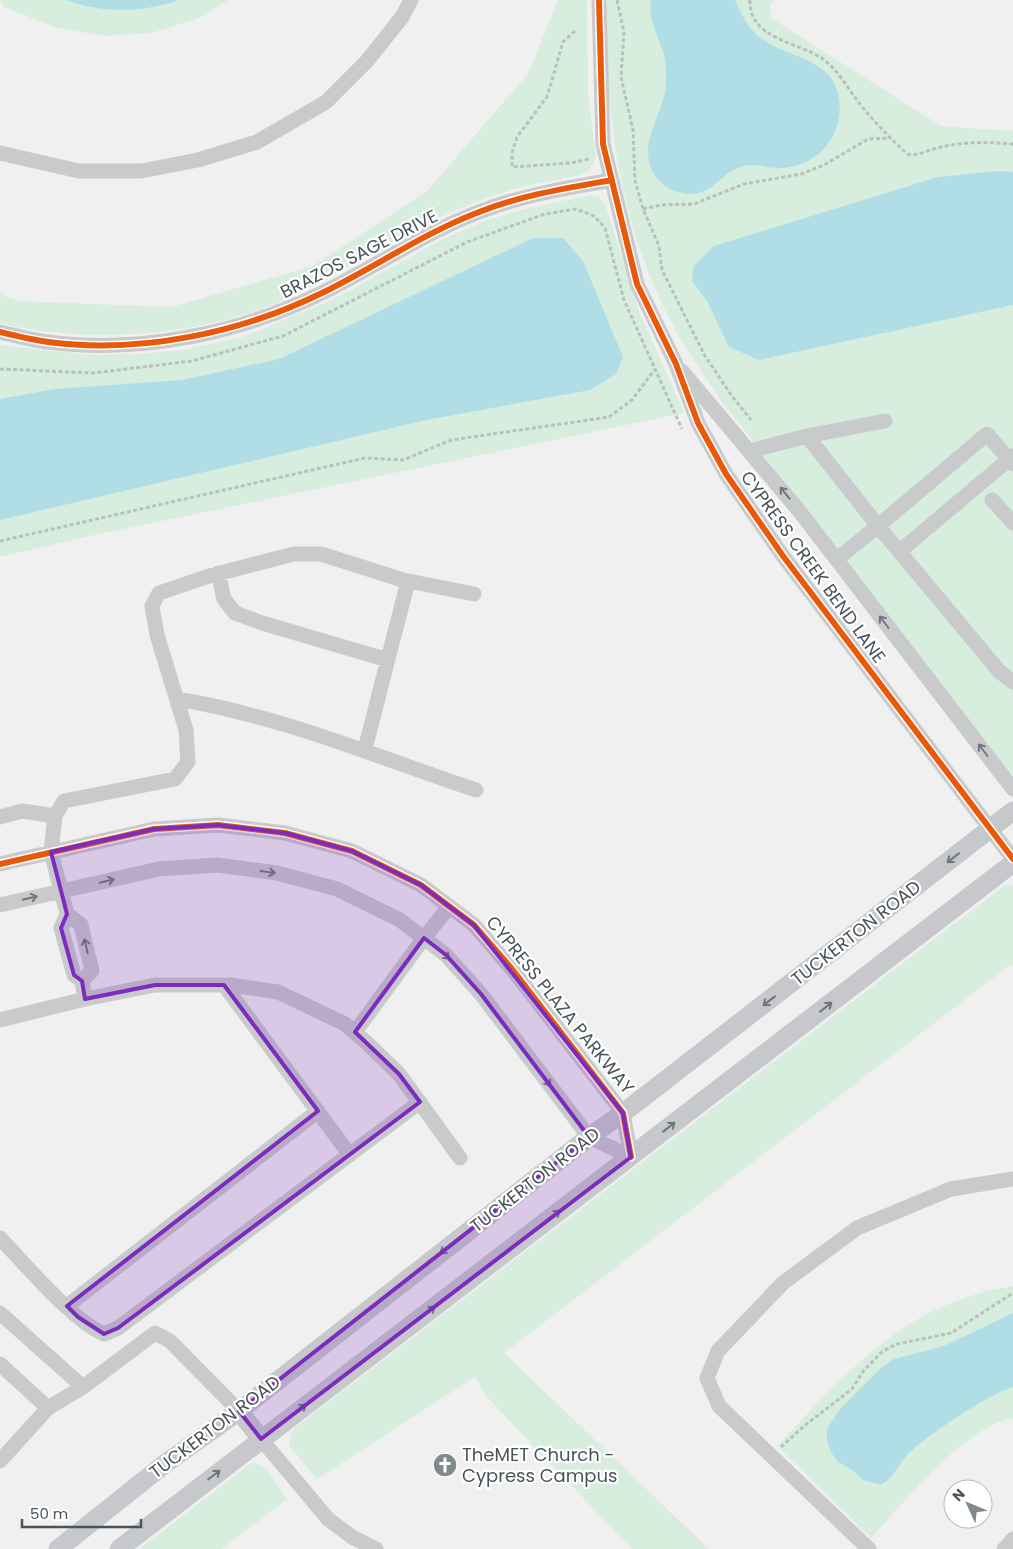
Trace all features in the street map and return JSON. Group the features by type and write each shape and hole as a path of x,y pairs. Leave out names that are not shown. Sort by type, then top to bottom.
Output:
{"main road":[{"name":"TUCKERTON ROAD","path":"58,1549 166,1463 239,1411 589,1137 623,1113 1013,811"},
{"name":"TUCKERTON ROAD","path":"119,1549 631,1157 1013,861"},
{"path":"239,1411 261,1439"}],"street":[{"path":"0,153 79,171 141,171 198,160 257,142 326,102 367,61 402,17 411,0"},
{"name":"CYPRESS CREEK BEND LANE","path":"598,0 603,144 637,284 676,364 698,423 726,474 754,516 991,829 1013,861"},
{"name":"BRAZOS SAGE DRIVE","path":"0,332 48,342 130,344 169,341 224,330 280,312 324,292 433,231 480,211 523,198 612,180"},
{"name":"CYPRESS CREEK BEND LANE","path":"676,364 750,451 837,559 1013,789"},
{"path":"750,451 807,436 885,421"},
{"path":"837,559 988,434 1012,460 900,551"},
{"path":"807,436 878,526 999,671 1013,682"},
{"path":"992,500 1013,523"},
{"path":"85,999 82,981 74,975 61,928 67,914 59,892 51,852 55,816 64,801 175,780 188,762 186,730 158,635 152,606 158,593 218,573 294,554 321,554 408,581 474,594"},
{"path":"218,573 224,599 235,613 262,624 388,660"},
{"path":"365,749 408,581"},
{"path":"177,699 224,707 365,749 476,790"},
{"path":"0,818 22,811 55,816"},
{"name":"CYPRESS PLAZA PARKWAY","path":"0,864 163,828 218,825 285,833 352,851 421,885 474,925 512,969 623,1113 631,1157"},
{"path":"0,905 159,869 217,865 277,873 338,889 400,920 446,955 481,994 589,1137 631,1157"},
{"path":"355,1032 424,938 450,907"},
{"path":"0,1020 85,999 155,985 224,985 278,992 345,1024 355,1032 399,1074 460,1158"},
{"path":"224,985 350,1154"},
{"path":"0,1238 68,1306 98,1332 104,1334 118,1328 420,1102"},
{"path":"68,1306 318,1112"},
{"path":"868,1549 719,1406 707,1378 718,1351 783,1283 857,1228 951,1189 1013,1179"},
{"path":"0,1313 83,1387"},
{"path":"0,1461 48,1408 83,1387 155,1333 170,1341 239,1411"},
{"path":"0,1364 48,1408"},
{"path":"261,1439 328,1520 352,1538 376,1549"},
{"path":"1004,1549 1013,1539"}],"path":[{"path":"617,0 624,32 621,77 633,130 635,181 643,209 657,238 662,270 675,299 714,370 751,420"},
{"path":"750,0 750,8 758,23 777,38 824,60 890,138 911,155 935,148 973,142 1013,144"},
{"path":"575,31 563,42 548,97 517,137 512,153 512,167 571,163 589,159"},
{"path":"643,209 661,205 694,204 744,184 806,173 868,139 890,138"},
{"path":"0,368 93,373 192,362 283,336 467,242 545,214 576,209 594,216 605,228 624,300 682,429"},
{"path":"0,541 365,458 403,460 451,440 609,417 632,400 655,369"},
{"path":"772,1457 804,1426 852,1389 864,1370 883,1351 897,1344 951,1332 1013,1293"}],"highlighted area":[{"path":"218,825 285,833 352,851 421,885 474,925 623,1113 631,1157 261,1439 239,1411 589,1137 481,994 446,955 424,938 355,1032 399,1074 420,1102 118,1328 104,1334 78,1317 67,1306 318,1111 224,985 155,985 85,999 82,981 74,975 61,928 67,914 51,852 154,829"}],"green space":[{"path":"0,0 228,0 200,18 151,33 104,36 57,28 4,7"},
{"path":"558,0 587,0 588,96 596,156 587,172 581,175 522,187 445,215 279,302 248,314 214,323 141,334 105,335 68,334 33,330 0,323 0,294 18,301 172,307 313,266 427,191 528,74"},
{"path":"607,0 774,0 770,3 771,18 941,126 1013,131 1013,776 723,403 692,358 671,322 635,236 617,159 608,80"},
{"path":"590,195 599,197 605,204 639,311 684,413 94,535 0,557 0,345 91,355 137,354 183,350 243,337 334,299 447,237 485,221 525,209"},
{"path":"1005,885 1013,885 1013,966 1010,965 504,1353 709,1549 632,1549 486,1396 475,1377 317,1479 289,1446 291,1433 297,1426"},
{"path":"1013,1286 1013,1419 996,1423 957,1449 937,1467 871,1538 777,1446 855,1367 881,1344 909,1324 940,1308 975,1295"},
{"path":"253,1462 266,1468 287,1499 222,1549 139,1549"}],"water":[{"path":"66,0 179,0 151,7 122,10 94,7"},
{"path":"651,0 735,0 747,23 757,35 768,43 817,66 827,74 835,85 840,113 837,126 825,148 804,163 791,167 744,166 726,175 711,187 694,194 670,189 662,184 652,171 648,147 665,93 666,80 665,57 652,21"},
{"path":"999,171 1013,172 1013,305 759,360 729,347 707,301 692,281 694,266 714,246 938,177"},
{"path":"533,238 563,238 583,261 623,357 616,374 590,390 426,420 0,520 0,399 55,389 182,380 279,359"},
{"path":"1013,1313 1013,1387 974,1406 930,1436 905,1457 890,1478 881,1485 863,1480 851,1469 838,1462 831,1452 827,1441 827,1429 840,1409 881,1368 894,1359 944,1346"}],"cycle path":[{"path":"599,0 603,144 637,284 676,364 698,423 726,474 783,556 1013,859"},
{"path":"0,332 48,342 83,345 119,345 190,337 225,329 259,319 324,292 439,230 479,212 561,189 612,180"},
{"path":"0,864 154,829 218,825 285,833 352,851 421,885 474,925 512,969 623,1113 631,1157"}],"place":[{"name":"TheMET Church - Cypress Campus","path":"445,1465"}]}
